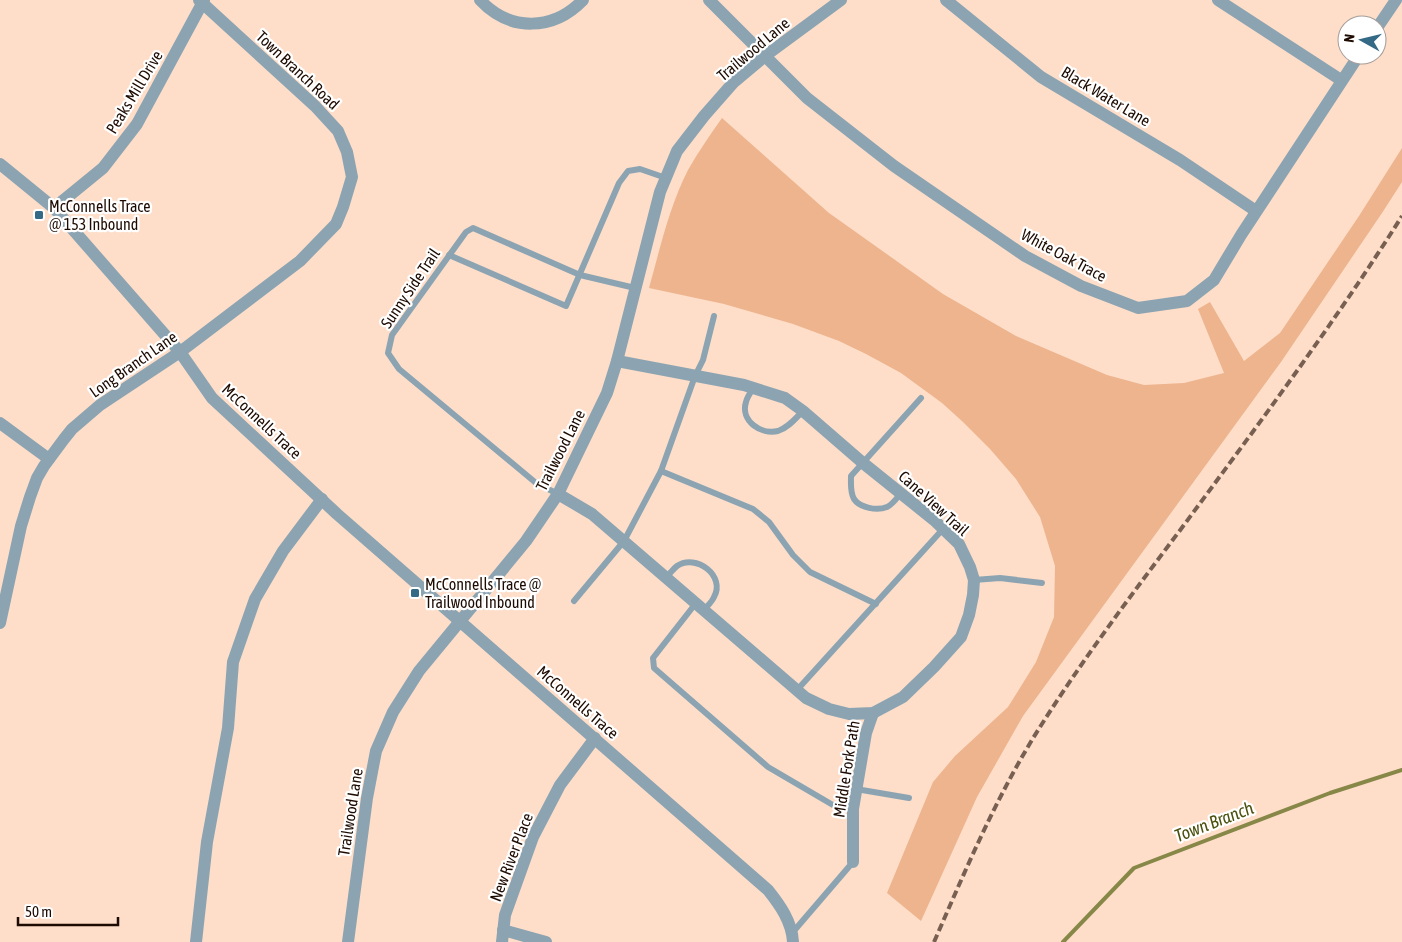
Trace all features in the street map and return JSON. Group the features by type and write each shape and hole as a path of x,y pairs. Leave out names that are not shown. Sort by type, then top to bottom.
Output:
{"street":[{"path":"480,0 499,16 516,22 536,24 558,19 576,8 583,0"},
{"name":"White Oak Trace","path":"709,0 807,98 880,154 1025,256 1081,286 1138,308 1187,301 1214,280 1256,211 1352,65"},
{"name":"Trailwood Lane","path":"348,942 367,798 376,752 393,712 419,671 526,541 558,494 607,393 617,361 660,192 677,151 704,116 733,84 765,56 841,0"},
{"name":"Black Water Lane","path":"946,0 1041,77 1180,160 1256,211"},
{"path":"1218,0 1341,80"},
{"path":"1386,15 1396,0"},
{"name":"Town Branch Road","path":"201,1 315,106 338,131 347,152 352,177"},
{"name":"Peaks Mill Drive","path":"54,208 103,168 137,124 163,79 201,1"},
{"name":"McConnells Trace","path":"0,164 54,208 180,352 212,398 322,500 768,890 782,907 793,937"},
{"name":"Long Branch Lane","path":"0,624 21,526 37,478 72,429 100,405 180,352 300,261 336,224 352,177"},
{"name":"Cane View Trail","path":"558,494 592,514 806,698 829,709 849,714 873,713 903,697 961,637 974,595 974,580 959,544 803,411 785,398 753,388 617,361"},
{"path":"0,423 50,459"},
{"path":"196,942 207,842 228,728 234,662 255,599 283,551 322,500"},
{"name":"Middle Fork Path","path":"853,862 853,809 866,733 873,713"},
{"name":"New River Place","path":"503,936 506,916 533,837 560,785 595,738"},
{"path":"503,936 546,942"}],"lane":[{"path":"449,255 566,306 618,183 628,171 640,169 666,178"},
{"name":"Sunny Side Trail","path":"558,494 536,483 406,376 388,353 392,334 466,232 474,228 580,275 635,288"},
{"path":"574,601 624,541 661,471 695,376 703,360 714,316"},
{"path":"753,388 745,404 747,417 753,427 767,431 778,431 788,426 803,411"},
{"path":"901,494 888,507 878,510 867,508 855,500 850,490 851,476 921,398"},
{"path":"661,471 754,509 769,522 793,555 810,572 876,604"},
{"path":"797,690 943,529"},
{"path":"666,577 678,565 689,562 700,564 712,572 716,582 715,596 700,606 653,658 654,668 768,766 838,808 853,809"},
{"path":"974,580 1000,578 1042,583"},
{"path":"856,789 909,798"},
{"path":"793,937 853,862"}],"shaded area":[{"path":"722,118 829,213 943,294 1016,336 1107,375 1144,385 1184,383 1224,373 1198,309 1210,302 1244,361 1280,333 1359,216 1402,148 1402,182 1382,213 1281,362 1023,716 977,797 921,921 887,893 933,782 955,756 1008,707 1036,662 1054,617 1055,566 1040,517 1016,479 963,422 942,403 901,373 839,341 793,324 724,304 649,288 681,184 696,157"}],"waterway":[{"name":"Town Branch","path":"1063,942 1134,868 1330,793 1402,770"}],"railway":[{"path":"934,942 996,806 1040,727 1108,627 1295,374 1402,216"}],"place":[{"name":"McConnells Trace @ 153 Inbound","path":"39,215"},
{"name":"McConnells Trace @ Trailwood Inbound","path":"415,593"}]}
